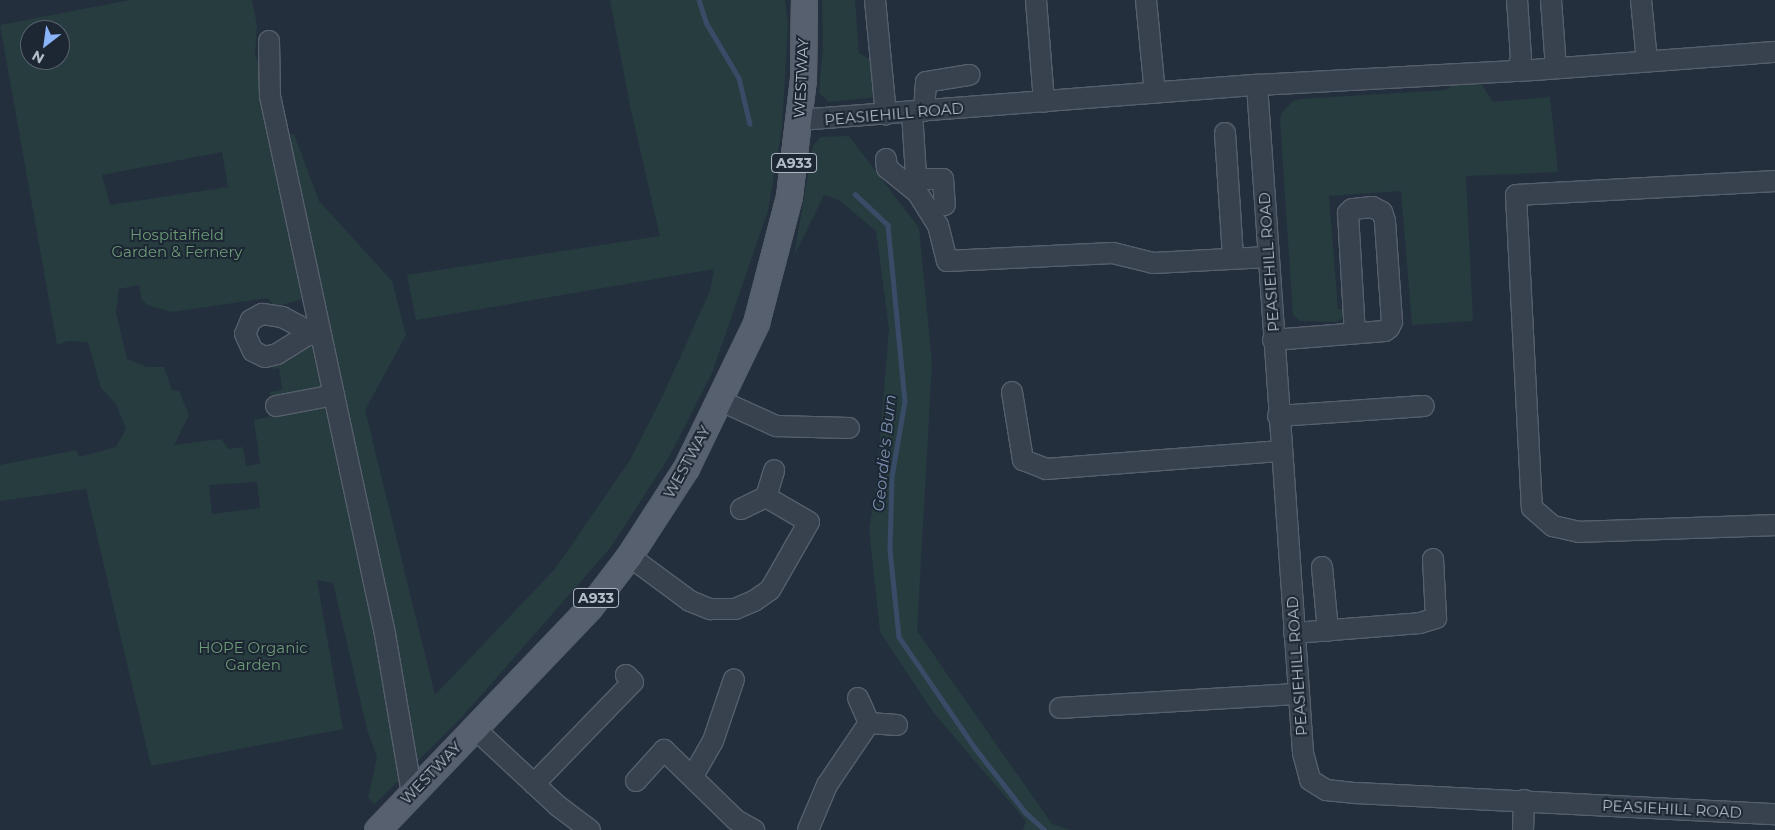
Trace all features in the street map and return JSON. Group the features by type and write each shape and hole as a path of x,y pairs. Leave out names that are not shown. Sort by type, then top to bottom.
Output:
{"main road":[{"name":"WESTWAY","path":"377,830 590,607 629,556 686,468 756,323 789,196 799,120 804,0"}],"street":[{"path":"875,0 886,114"},
{"path":"1036,0 1044,102"},
{"path":"1146,0 1155,93"},
{"path":"1517,0 1521,58 1526,70"},
{"path":"1551,0 1556,68"},
{"path":"1641,0 1647,61"},
{"path":"269,41 270,96 318,335 334,395 385,634 412,793"},
{"name":"PEASIEHILL ROAD","path":"799,120 1257,85 1526,70 1775,52"},
{"path":"969,75 926,82 918,112 917,186 938,225 947,261 1113,253 1153,263 1268,257"},
{"name":"PEASIEHILL ROAD","path":"1257,85 1278,416 1303,753 1310,780 1326,790 1775,814"},
{"path":"1225,133 1233,258"},
{"path":"886,159 887,168 917,186 943,179 945,204"},
{"path":"1775,182 1516,195 1532,508 1553,526 1579,532 1775,526"},
{"path":"1274,340 1355,333 1385,330 1392,322 1385,221 1382,212 1372,207 1352,209 1348,213 1355,333"},
{"path":"1012,392 1024,460 1046,470 1281,451"},
{"path":"276,406 334,395"},
{"path":"719,400 776,426 850,428"},
{"path":"1278,416 1424,406"},
{"path":"742,509 766,497 774,470"},
{"path":"629,556 690,601 710,609 735,609 754,601 770,590 808,522 766,497"},
{"path":"1294,633 1420,623 1436,618 1433,558"},
{"path":"1322,567 1328,630"},
{"path":"534,784 632,682 626,675"},
{"path":"693,776 713,741 734,679"},
{"path":"1060,708 1299,694"},
{"path":"858,698 869,723"},
{"path":"869,723 897,725"},
{"path":"808,830 827,785 869,723"},
{"path":"474,728 534,784 590,830"},
{"path":"636,781 664,750 693,776 736,820 754,830"},
{"path":"1523,830 1524,800"}],"green space":[{"path":"130,0 252,0 257,25 255,55 267,77 281,136 294,134 319,201 392,281 406,335 365,410 435,695 555,569 630,460 662,397 710,291 714,269 416,320 407,275 660,236 630,106 610,0 785,0 788,25 782,128 768,211 712,373 669,457 611,547 462,717 375,804 368,798 377,757 367,729 333,583 317,580 343,729 151,766 86,489 0,501 0,465 77,450 79,457 116,447 126,429 116,404 101,388 88,342 68,341 57,345 0,25 20,21 20,70 70,70 70,20 26,20","holes":["222,152 228,187 110,205 102,175","139,285 142,300 147,305 172,312 268,298 274,307 317,295 300,347 278,360 272,369 279,368 282,390 270,392 271,402 330,391 273,411 273,416 254,420 260,464 246,466 243,447 229,449 221,439 174,445 189,415 179,391 172,390 164,367 147,367 127,359 116,312 119,289","257,482 260,508 212,514 209,485"]},
{"path":"822,0 855,0 859,53 873,61 877,97 829,102 819,93 823,46"},
{"path":"1456,83 1481,83 1493,102 1550,97 1558,172 1466,176 1473,321 1412,325 1401,191 1329,196 1338,309 1348,309 1347,315 1336,322 1300,321 1293,315 1280,120 1282,112 1293,101 1300,99 1446,90"},
{"path":"849,136 919,228 932,363 917,631 1052,824 1071,830 1023,830 1026,821 933,712 880,632 869,529 876,487 889,329 876,231 839,200 824,195 794,256 813,146 821,137"}],"waterway":[{"name":"Geordie's Burn","path":"699,0 707,24 739,78 750,124"},
{"name":"Geordie's Burn","path":"855,194 888,225 905,401 892,477 890,550 899,637 975,748 1026,813 1045,830"}],"park label":[{"name":"Hospitalfield Garden & Fernery","path":"177,242"},
{"name":"HOPE Organic Garden","path":"253,656"}]}
